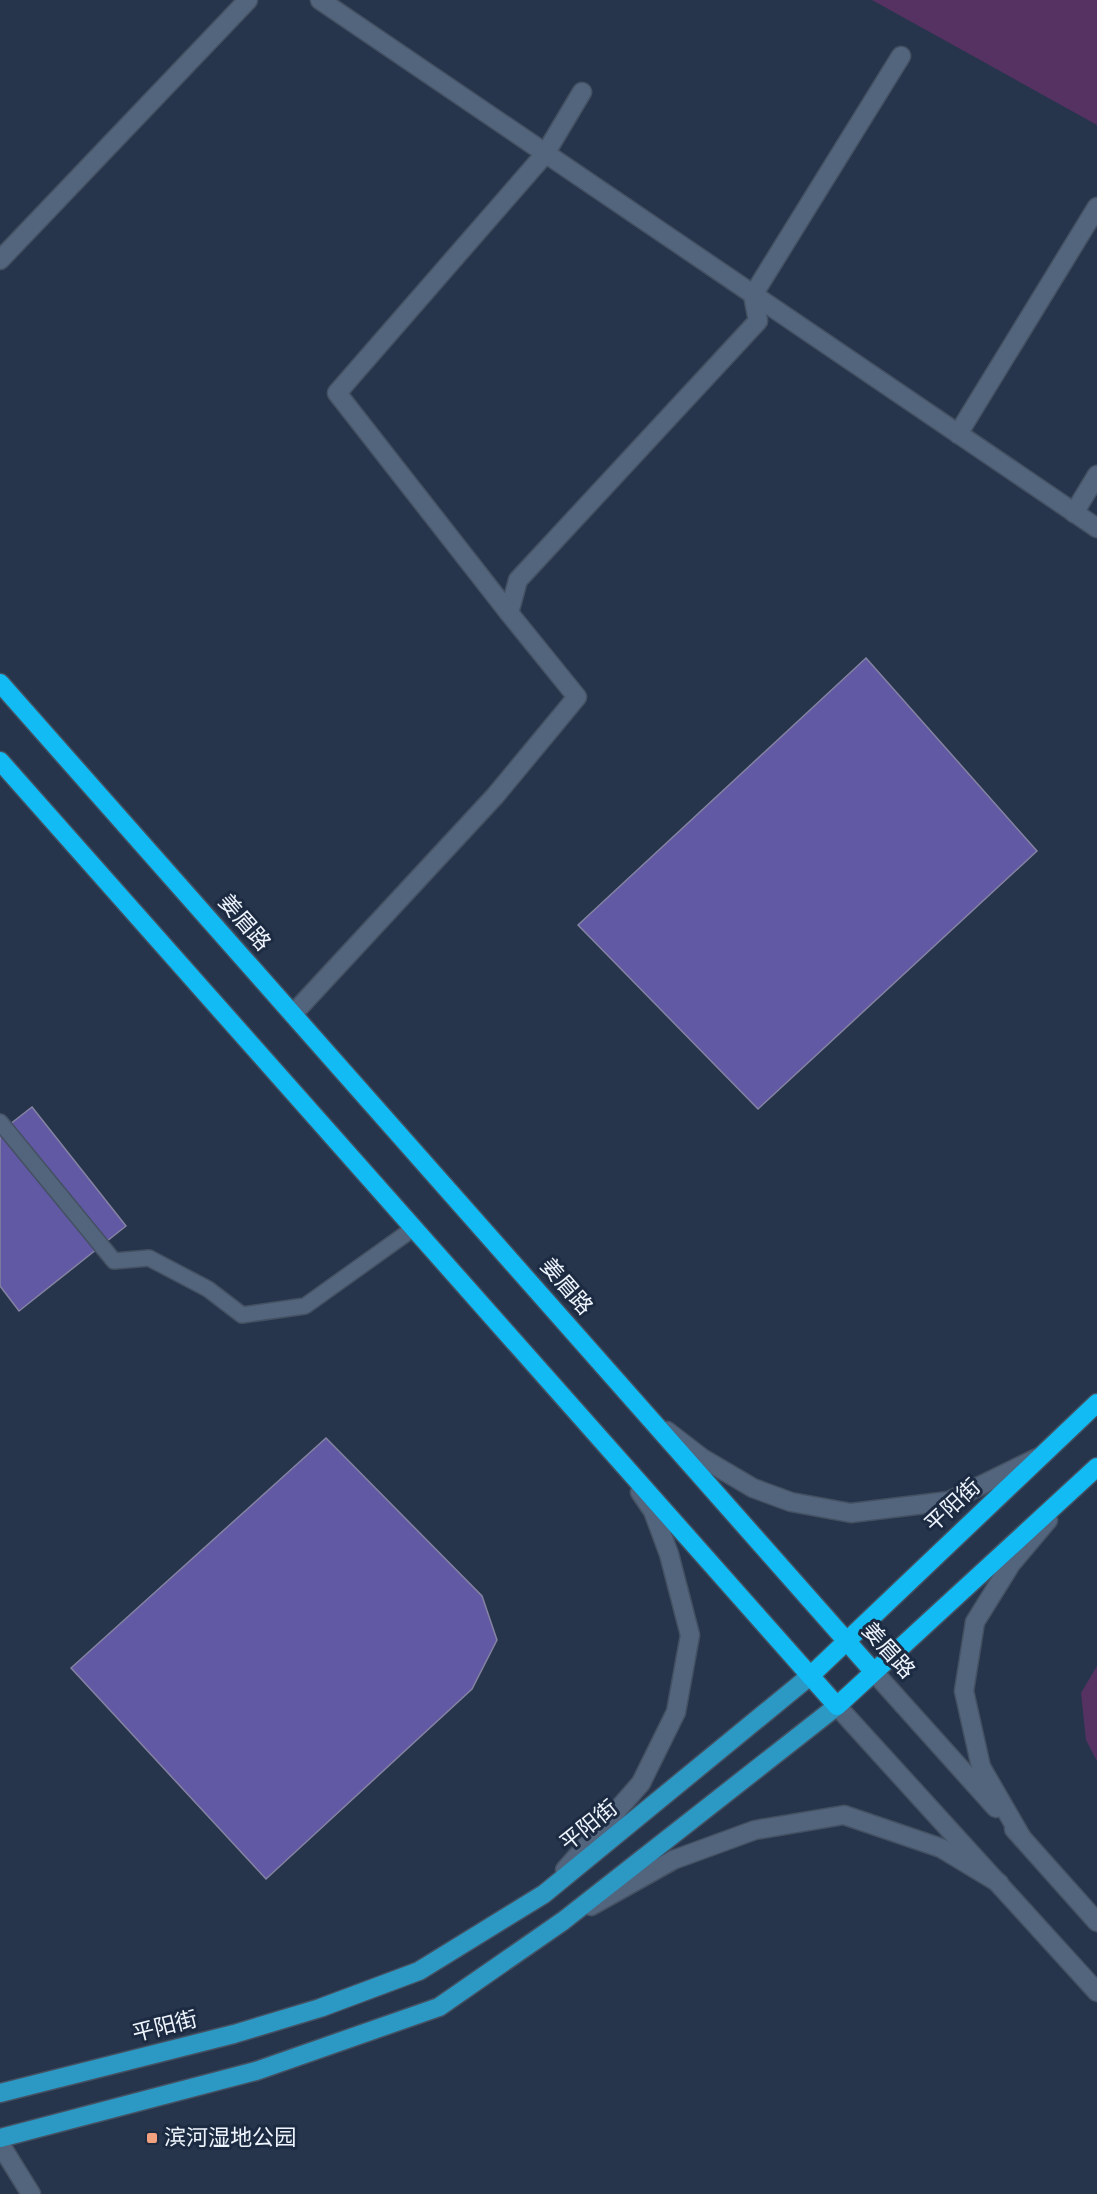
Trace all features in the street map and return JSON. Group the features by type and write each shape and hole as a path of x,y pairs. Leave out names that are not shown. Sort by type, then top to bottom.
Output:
{"highway":[{"name":"姜眉路","path":"0,682 873,1671"},
{"path":"0,761 837,1706 1097,1467"},
{"name":"平阳街","path":"810,1676 1097,1403"}],"main road":[{"name":"平阳街","path":"0,2093 234,2034 320,2008 419,1971 544,1894 810,1676"},
{"path":"0,2138 256,2071 439,2007 563,1921 837,1706"}],"street":[{"path":"0,260 248,0"},
{"path":"320,0 1097,528"},
{"path":"508,613 519,580 758,321 753,295 901,56"},
{"path":"293,1014 495,796 577,697 508,613 337,393 546,154 582,92"},
{"path":"958,434 1097,207"},
{"path":"1074,513 1097,475"},
{"path":"648,1416 702,1458 753,1488 790,1502 851,1513 949,1501 1041,1456"},
{"path":"544,1894 641,1783 676,1712 690,1635 669,1554 653,1511 613,1453"},
{"path":"1022,1838 981,1767 964,1691 975,1622 1011,1564 1072,1490"},
{"name":"姜眉路","path":"873,1671 1097,1922"},
{"path":"837,1706 1097,1992"},
{"path":"563,1921 673,1860 755,1830 844,1815 941,1848 999,1883"},
{"path":"0,2144 31,2194"}],"lane":[{"path":"0,1122 114,1261 149,1258 208,1289 242,1315 305,1306 414,1228"}],"shaded area":[{"path":"872,0 1097,0 1097,125"},
{"path":"1097,1666 1097,1761 1086,1740 1081,1693"}],"building":[{"path":"866,658 1037,851 758,1109 578,925"},
{"path":"32,1107 126,1226 19,1311 0,1286 0,1132"},
{"path":"326,1438 482,1596 497,1640 472,1689 266,1879 71,1668"}],"place":[{"name":"滨河湿地公园","path":"152,2138"}]}
